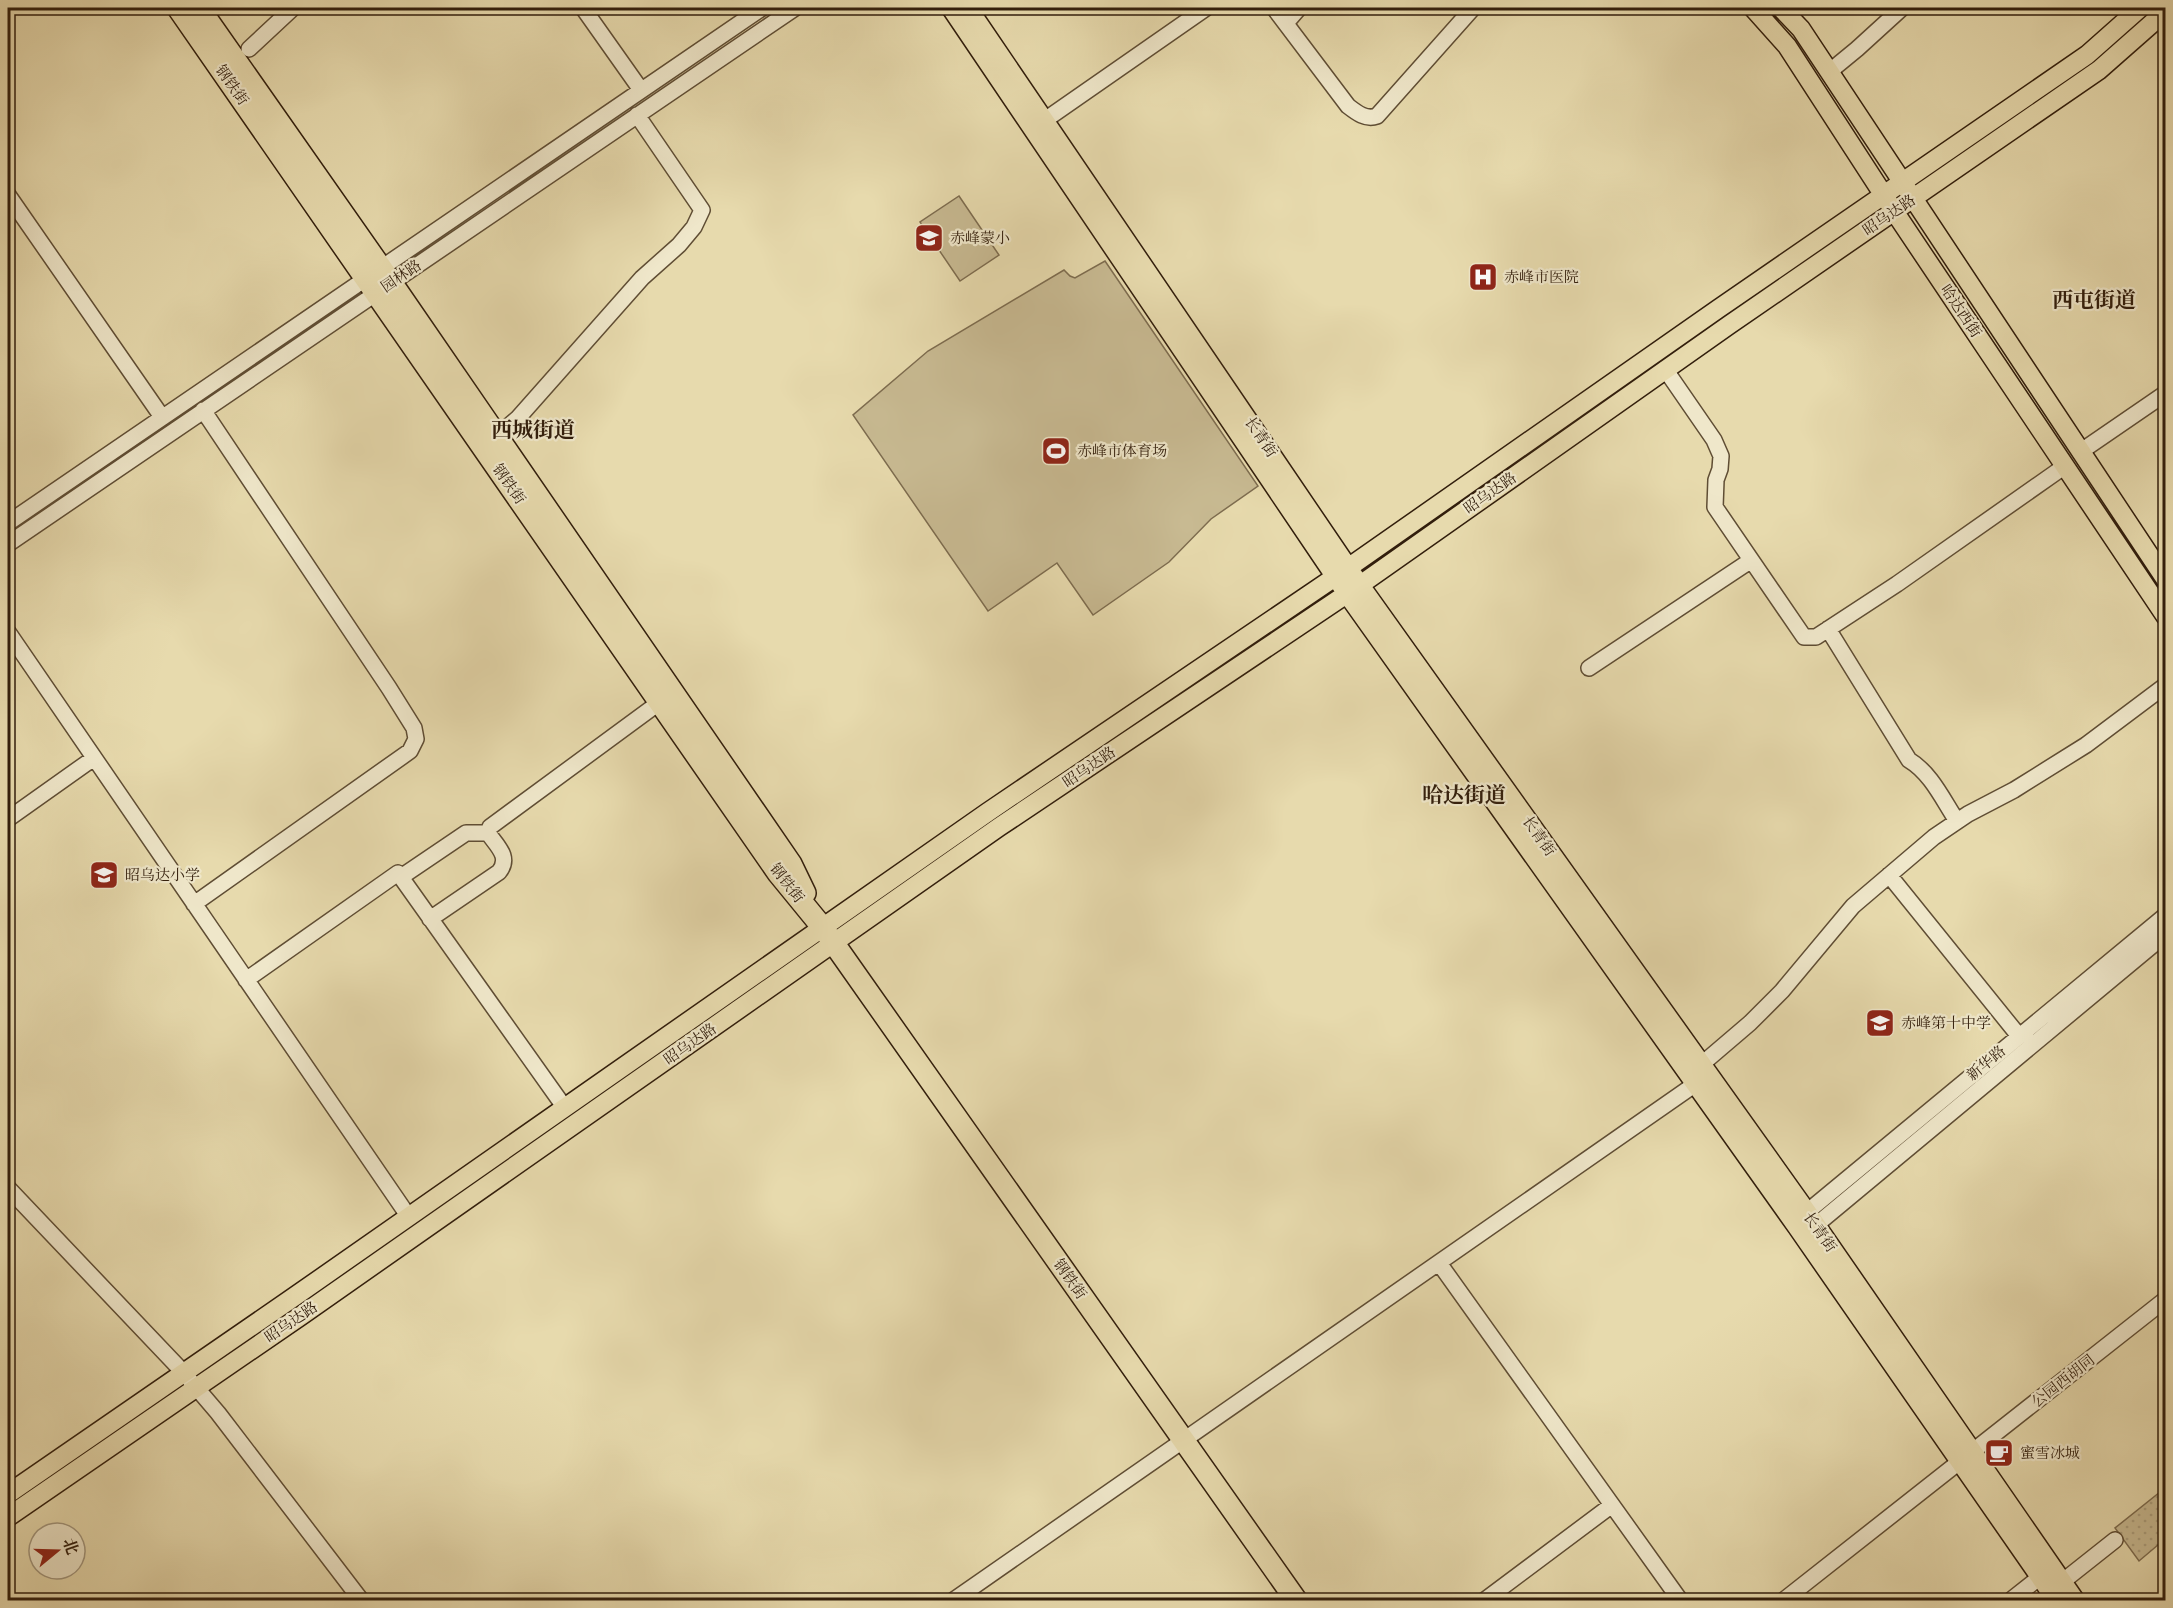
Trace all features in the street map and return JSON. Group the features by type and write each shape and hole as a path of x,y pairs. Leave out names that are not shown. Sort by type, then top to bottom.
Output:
{"highway":[{"name":"钢铁街","path":"178,8 497,436 791,864 828,936"},
{"name":"钢铁街","path":"200,8 660,702 778,873 828,936 1296,1600"}],"main road":[{"name":"长青街","path":"951,8 1354,589 1702,1074 1811,1218 2056,1600"},
{"name":"长青街","path":"968,8 1045,120 1342,572"},
{"name":"哈达西街","path":"1753,8 1787,46 1894,211 2166,617"},
{"name":"哈达西街","path":"1781,8 1801,29 2080,452 2163,569"},
{"name":"昭乌达路","path":"8,1517 196,1387 828,936 988,812 1342,572 2087,55 2140,8"},
{"name":"昭乌达路","path":"8,1494 565,1108 999,827 1354,589 1665,369 2099,70 2166,11"},
{"name":"长青街","path":"1702,1074 1797,1227 1966,1457 2075,1600"}],"street":[{"path":"249,49 293,8"},
{"path":"583,8 641,90"},
{"name":"园林路","path":"8,544 203,410 641,90 762,8"},
{"name":"园林路","path":"8,523 162,417 637,115 795,8"},
{"path":"1045,120 1206,8"},
{"path":"1274,8 1348,106 1357,113 1371,118 1377,116 1473,8"},
{"path":"1286,23 1299,8"},
{"path":"1829,72 1902,8"},
{"path":"497,436 519,418 642,278 679,245 693,227 702,210 637,115"},
{"path":"8,195 162,417"},
{"path":"1665,369 1714,440 1721,456 1715,487 1715,507 1804,637 1816,637 1897,584 2065,466"},
{"path":"2080,452 2166,393"},
{"path":"194,904 410,752 416,739 414,728 389,688 203,410"},
{"path":"1589,668 1750,561"},
{"path":"1828,629 1909,760 1926,774 1957,821"},
{"path":"8,632 409,1217"},
{"path":"954,1600 1439,1263 1702,1074 1782,991 1853,906 1934,837 2086,745 2166,685"},
{"path":"430,919 500,872 505,865 505,857 489,833 490,827 660,702"},
{"path":"8,819 94,758"},
{"path":"401,877 466,833 489,833"},
{"path":"246,980 398,873 565,1108"},
{"path":"1889,875 2019,1036"},
{"name":"新华路","path":"1811,1218 2019,1036 2166,915"},
{"name":"新华路","path":"1811,1218 2166,934"},
{"path":"8,1188 196,1387 361,1600"},
{"path":"1439,1263 1680,1600"},
{"name":"公园西胡同","path":"1785,1600 2166,1299"},
{"path":"1485,1600 1612,1505"},
{"path":"2062,1582 2115,1540"},
{"path":"2011,1600 2040,1577"}],"shaded area":[{"path":"959,196 999,255 960,281 920,222"},
{"name":"赤峰市体育场","path":"1105,261 1258,486 1211,519 1169,562 1093,615 1057,563 988,611 853,415 928,351 1064,270 1075,278"},
{"path":"2165,1488 2165,1539 2139,1561 2115,1528"}],"place":[{"name":"赤峰蒙小","path":"929,238"},
{"name":"赤峰市医院","path":"1483,277"},
{"name":"赤峰市体育场","path":"1056,451"},
{"name":"昭乌达小学","path":"104,875"},
{"name":"赤峰第十中学","path":"1880,1023"},
{"name":"蜜雪冰城","path":"1999,1453"}],"district":[{"name":"西屯街道","path":"2094,300"},
{"name":"西城街道","path":"533,430"},
{"name":"哈达街道","path":"1464,795"}]}
